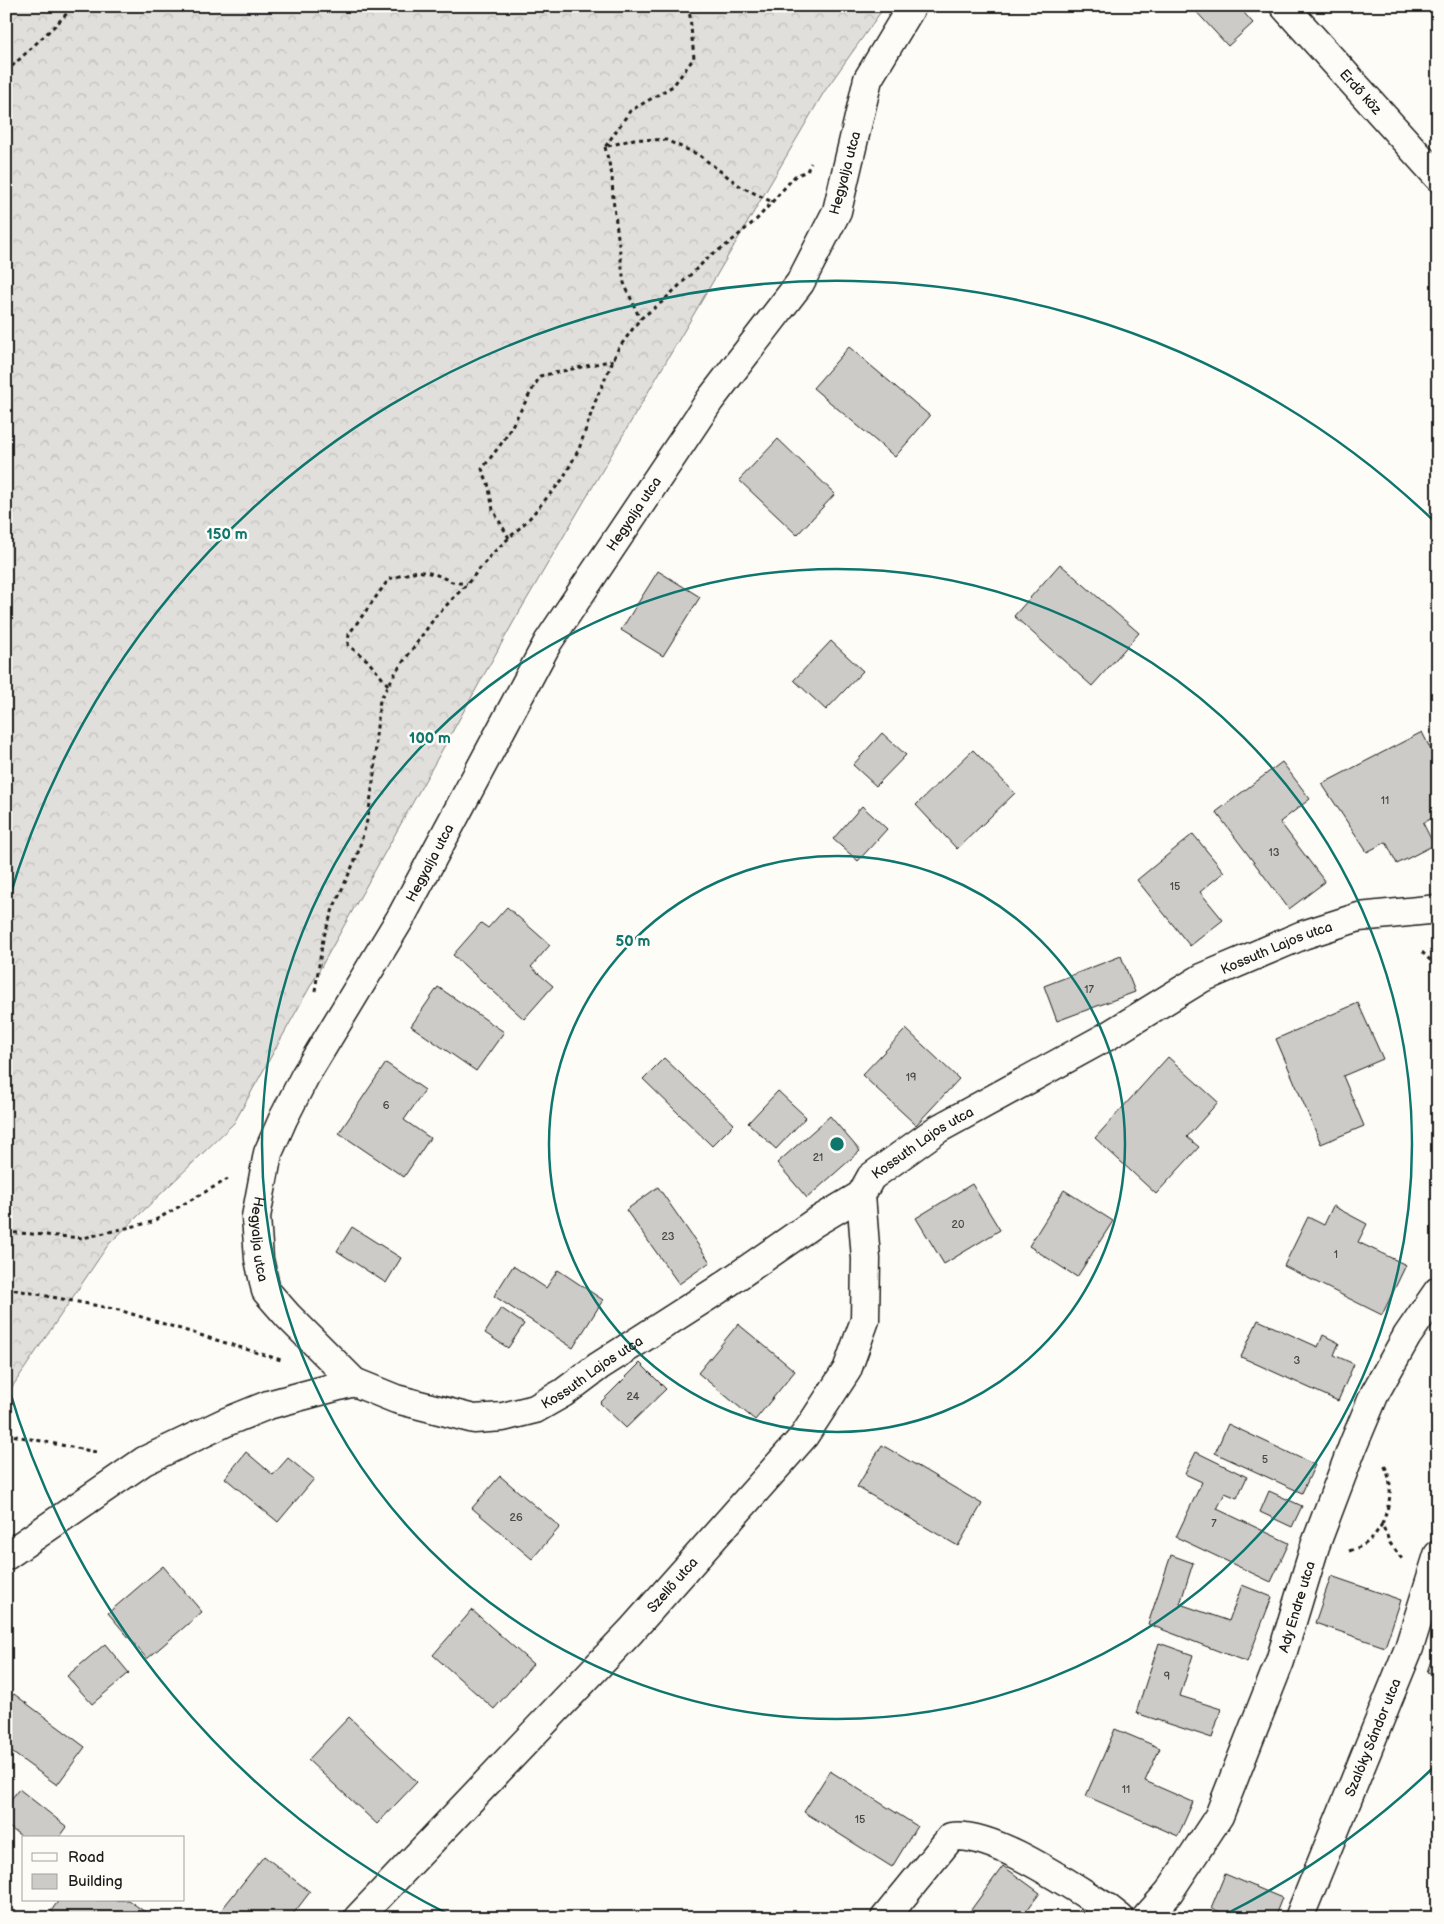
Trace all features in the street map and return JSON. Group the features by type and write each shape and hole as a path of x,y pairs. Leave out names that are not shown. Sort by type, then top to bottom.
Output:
{"street":[{"name":"Hegyalja utca","path":"354,1382 288,1316 266,1291 259,1259 256,1217 268,1152 305,1076 400,919 548,642 710,400 800,283 837,212 868,80 912,6"},
{"name":"Erdő köz","path":"1284,6 1438,177"},
{"name":"Kossuth Lajos utca","path":"354,1382 396,1400 474,1419 503,1417 535,1410 716,1291 814,1223 861,1195 871,1177 938,1129 1106,1037 1202,978 1303,935 1359,918 1438,909"},
{"name":"Szellő utca","path":"358,1918 631,1631 804,1436 847,1370 865,1320 866,1259 861,1195"},
{"name":"Ady Endre utca","path":"1146,1918 1169,1892 1210,1832 1222,1809 1280,1661 1315,1546 1354,1443 1375,1393 1407,1336 1438,1291"},
{"path":"6,1556 144,1461 226,1422 268,1405 354,1382"},
{"name":"Szalóky Sándor utca","path":"1299,1918 1410,1648 1434,1567"},
{"path":"885,1918 951,1837 961,1835 1009,1850 1106,1907 1120,1918"}],"path":[{"path":"6,72 64,17 72,6"},
{"path":"640,319 624,283 613,199 612,175 605,146 630,111 673,86 694,58 689,6"},
{"path":"605,146 634,139 666,140 699,155 740,186 772,202"},
{"path":"314,996 323,939 333,909 357,856 368,817 376,768 376,736 380,700 388,685 436,616 467,584 491,555 528,520 562,480 579,449 595,402 618,349 640,319 662,302 711,255 728,244 757,219 795,176 807,171 816,156"},
{"path":"509,538 493,510 488,483 482,469 504,440 540,376 614,360"},
{"path":"388,685 367,660 348,645 349,634 389,579 417,571 435,574 452,582 467,584"},
{"path":"1422,952 1438,968"},
{"path":"6,1232 82,1238 152,1222 224,1183 231,1176"},
{"path":"6,1288 119,1310 290,1362"},
{"path":"6,1434 144,1461"},
{"path":"1315,1546 1337,1551 1348,1551 1361,1547 1373,1539 1382,1524 1388,1508 1391,1487 1387,1470 1380,1458 1354,1443"},
{"path":"1382,1524 1390,1543 1400,1557 1418,1574 1434,1567"}],"green space":[{"path":"6,6 885,6 824,92 514,621 234,1123 108,1245 6,1396"}],"building":[{"path":"1191,6 1238,6 1253,23 1228,46"},
{"path":"849,347 930,416 895,457 813,388"},
{"path":"778,439 835,494 797,535 739,480"},
{"path":"1060,564 1139,633 1092,686 1014,616"},
{"path":"658,571 700,597 663,656 621,630"},
{"path":"831,641 863,671 826,710 794,680"},
{"path":"1422,732 1438,764 1438,815 1423,823 1434,845 1397,864 1386,842 1367,852 1322,784"},
{"path":"882,733 906,755 876,786 853,765"},
{"path":"973,750 1015,793 957,849 916,805"},
{"path":"1282,762 1310,799 1280,822 1325,882 1289,909 1216,812"},
{"path":"862,806 887,829 858,861 833,839"},
{"path":"1193,834 1224,872 1200,892 1223,920 1190,946 1137,880"},
{"path":"507,907 550,945 531,967 553,986 524,1019 453,955 481,923 488,928"},
{"path":"1121,956 1135,992 1057,1021 1044,986"},
{"path":"438,987 504,1032 476,1071 411,1026"},
{"path":"1358,1003 1383,1059 1343,1076 1364,1126 1321,1144 1276,1039"},
{"path":"906,1029 959,1079 916,1125 862,1075"},
{"path":"1168,1057 1218,1102 1187,1137 1199,1147 1156,1194 1095,1138"},
{"path":"664,1058 734,1124 712,1146 643,1079"},
{"path":"386,1063 425,1090 404,1120 430,1138 404,1177 339,1133"},
{"path":"778,1091 806,1117 776,1149 748,1123"},
{"path":"830,1116 860,1151 807,1198 777,1163"},
{"path":"972,1184 1000,1230 944,1264 916,1218"},
{"path":"658,1187 710,1262 679,1284 626,1210"},
{"path":"1064,1190 1113,1221 1077,1277 1029,1246"},
{"path":"1333,1206 1367,1224 1358,1242 1406,1265 1382,1315 1284,1266 1308,1217 1324,1225"},
{"path":"352,1227 401,1258 386,1283 337,1251"},
{"path":"513,1266 546,1288 558,1270 603,1300 573,1348 494,1296"},
{"path":"501,1308 524,1324 508,1348 485,1333"},
{"path":"1258,1320 1318,1347 1323,1335 1339,1343 1334,1355 1354,1364 1338,1401 1241,1357"},
{"path":"738,1324 795,1371 755,1420 698,1373"},
{"path":"640,1363 666,1389 626,1428 600,1403"},
{"path":"1228,1424 1315,1465 1302,1493 1215,1453"},
{"path":"882,1445 982,1504 958,1546 857,1487"},
{"path":"246,1452 273,1475 288,1458 314,1479 278,1522 225,1478"},
{"path":"1196,1452 1247,1477 1237,1498 1225,1493 1217,1509 1289,1543 1271,1582 1176,1537 1202,1482 1185,1474"},
{"path":"500,1476 560,1527 532,1559 472,1508"},
{"path":"1269,1491 1302,1506 1292,1527 1260,1512"},
{"path":"1171,1555 1193,1563 1180,1604 1229,1621 1242,1585 1272,1597 1247,1662 1148,1624"},
{"path":"163,1566 202,1612 147,1659 108,1613"},
{"path":"1331,1576 1401,1600 1385,1647 1315,1623"},
{"path":"472,1610 533,1664 494,1709 433,1655"},
{"path":"1438,1640 1438,1675 1427,1672"},
{"path":"1159,1643 1193,1655 1180,1696 1221,1709 1212,1738 1136,1713"},
{"path":"105,1644 129,1673 92,1704 67,1676"},
{"path":"14,1694 85,1747 57,1785 6,1748 6,1704"},
{"path":"349,1717 417,1782 377,1824 308,1760"},
{"path":"1115,1729 1160,1748 1145,1781 1193,1802 1178,1836 1086,1796"},
{"path":"830,1771 917,1826 892,1867 804,1812"},
{"path":"19,1789 67,1827 60,1836 22,1837 6,1825 6,1806"},
{"path":"264,1856 310,1892 290,1918 225,1918 219,1913"},
{"path":"1003,1866 1040,1893 1021,1918 965,1918"},
{"path":"1225,1874 1282,1898 1274,1918 1234,1918 1211,1908"},
{"path":"58,1902 131,1902 148,1914 145,1918 61,1918 51,1911"}]}
